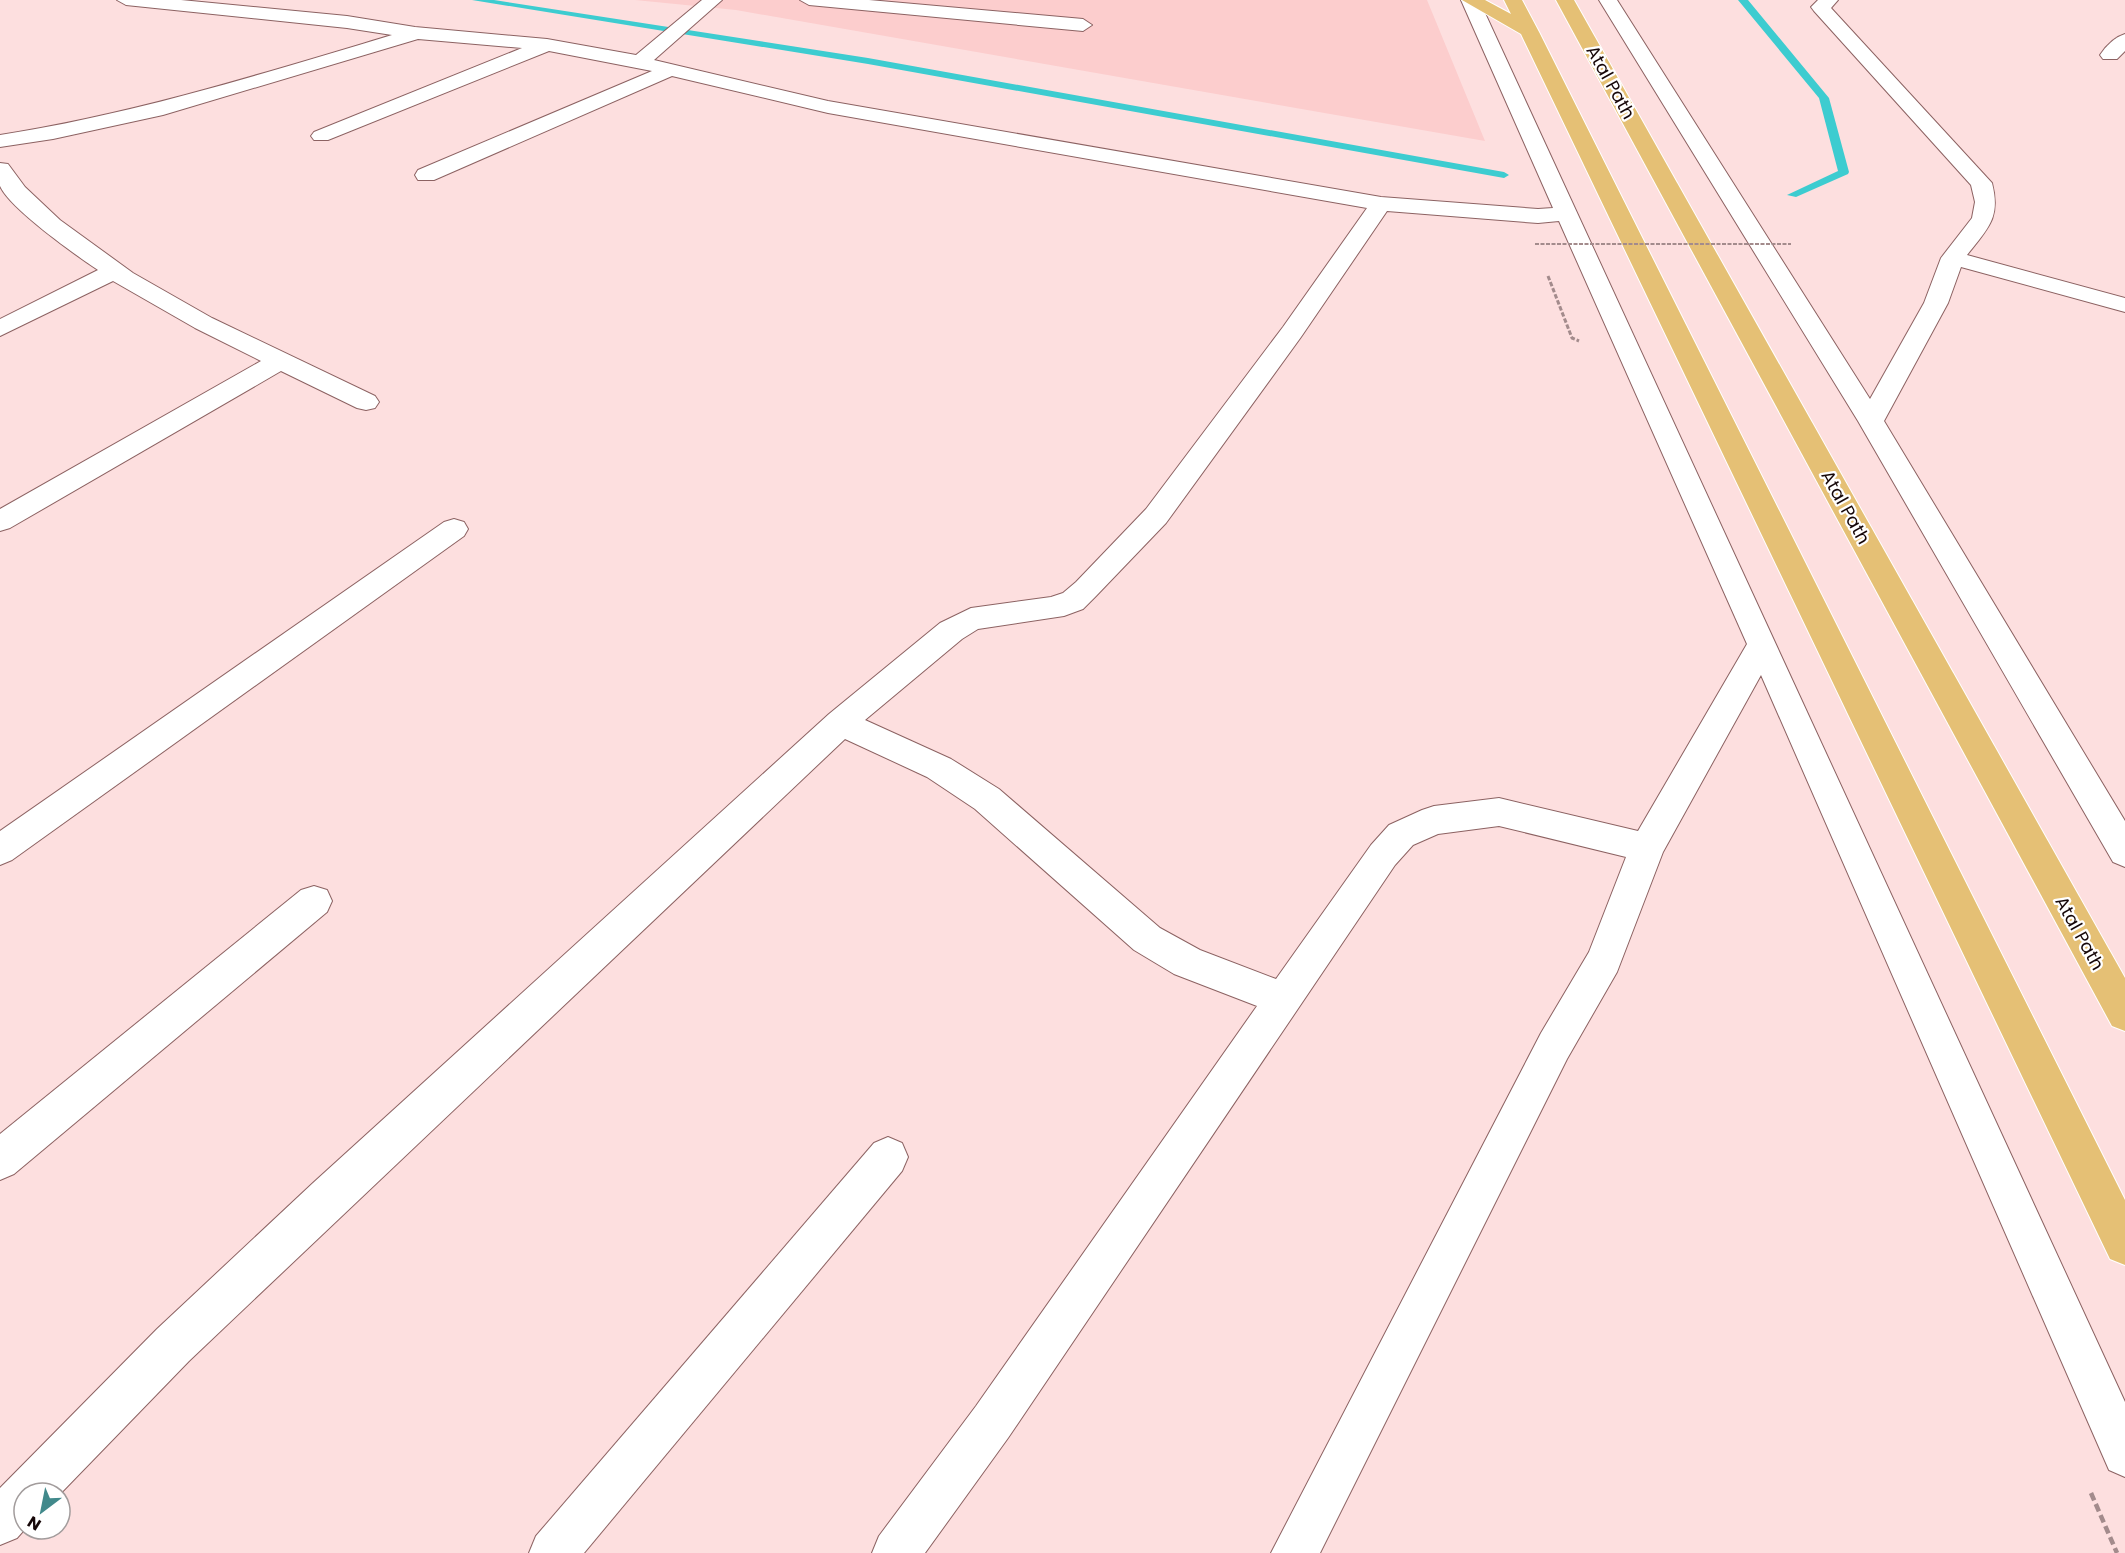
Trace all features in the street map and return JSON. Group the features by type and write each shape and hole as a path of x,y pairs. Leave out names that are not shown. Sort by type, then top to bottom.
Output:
{"main road":[{"path":"1471,0 1530,32"},
{"path":"1513,0 2125,1244"},
{"name":"Atal Path","path":"1565,0 2125,1014"}],"street":[{"path":"126,0 347,22 416,33 647,56 670,70 818,105 1381,204 1538,216 1565,214"},
{"path":"647,56 713,0"},
{"path":"809,0 1083,25"},
{"path":"1471,0 1565,214 1762,645 2125,1454"},
{"path":"1608,0 1871,421 2125,852"},
{"path":"1829,0 1821,7 1981,183 1986,202 1983,219 1953,258 1936,303 1871,421"},
{"path":"0,141 102,124 180,106 416,33"},
{"path":"2110,55 2125,40"},
{"path":"321,136 547,45"},
{"path":"426,175 670,70"},
{"path":"0,169 14,192 67,237 115,271 188,314 366,402"},
{"path":"40,1481 174,1345 319,1206 840,723 951,631 971,619 1053,608 1073,601 1086,590 1156,516 1292,332 1381,204"},
{"path":"1953,258 2125,305"},
{"path":"0,329 115,271"},
{"path":"0,521 280,360"},
{"path":"0,850 454,529"},
{"path":"1295,1553 1554,1046 1604,960 1647,848 1762,645"},
{"path":"840,723 939,768 987,799 1147,939 1187,962 1285,1000"},
{"path":"896,1553 999,1413 1383,855 1401,835 1434,820 1498,812 1647,848"},
{"path":"0,1160 314,901"},
{"path":"553,1553 888,1157"},
{"path":"0,1521 12,1509"}],"path":[{"path":"1539,254 1535,244 1791,244"},
{"path":"1547,275 1572,338"}],"shaded area":[{"path":"635,0 1427,0 1485,141 736,10"}],"waterway":[{"path":"477,0 868,61 1504,175"},
{"path":"1743,0 1824,98 1844,172 1792,195"}]}
